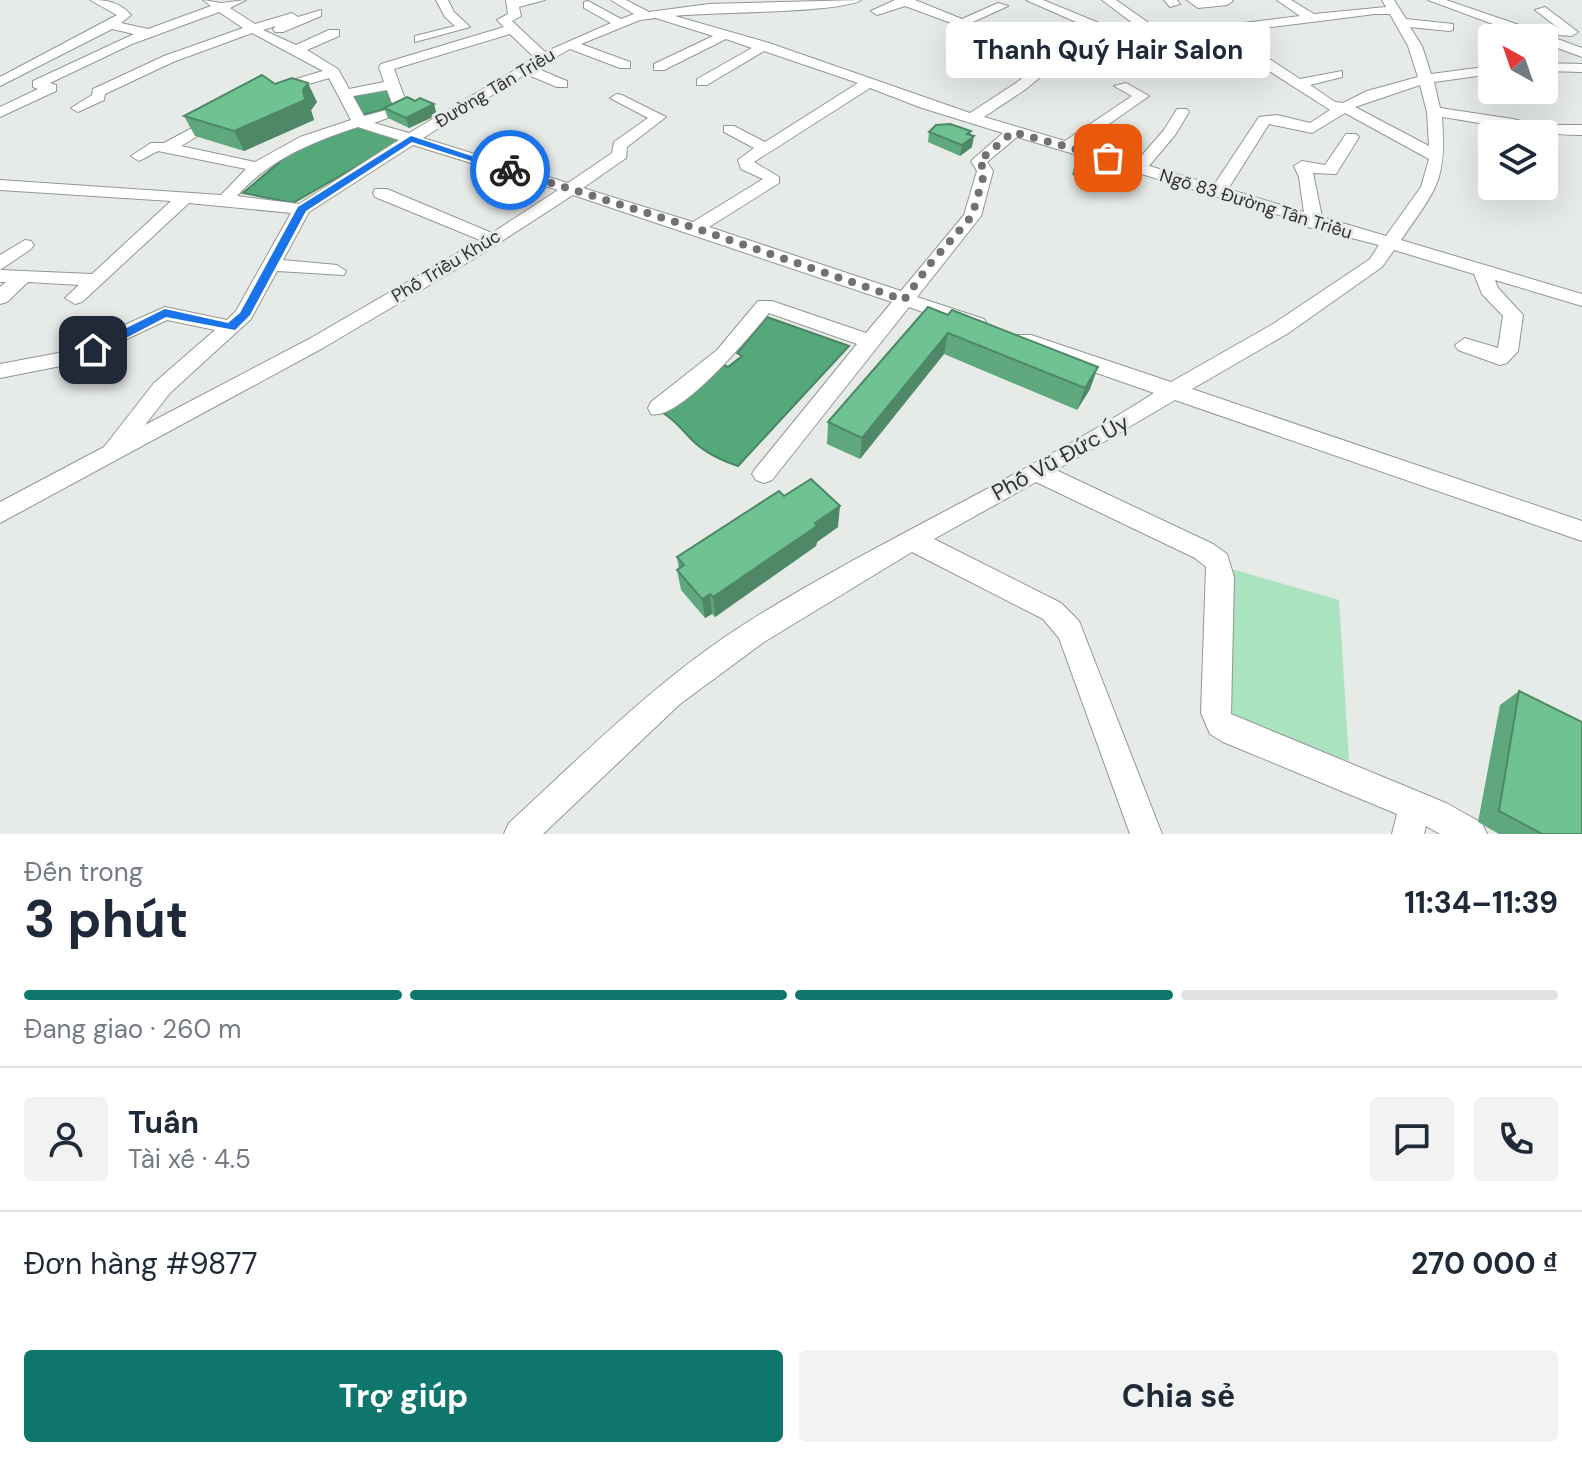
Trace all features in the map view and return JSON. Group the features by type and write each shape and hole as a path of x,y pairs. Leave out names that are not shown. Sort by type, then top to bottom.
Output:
{"street":[{"path":"0,82 125,15 116,7 96,0"},
{"path":"237,17 240,0"},
{"path":"435,52 417,37 464,27 449,14 442,0"},
{"name":"Ngõ 83 Đường Tân Triều","path":"617,0 652,15 764,46 927,105 1013,132 1582,300"},
{"name":"Đường Tân Triều","path":"0,513 113,451 162,388 244,315 302,209 543,58 619,23 681,5 855,0"},
{"path":"1032,0 1137,43 1160,37 1390,11"},
{"path":"1108,0 1160,37"},
{"path":"1193,0 1198,4 1227,1"},
{"path":"1283,0 1312,18"},
{"path":"1354,0 1449,27"},
{"path":"1434,0 1498,24"},
{"path":"877,11 905,1 962,23 1002,6"},
{"path":"225,200 238,183 257,167 321,133 402,110 386,67 435,52 512,13 543,3"},
{"path":"588,5 619,23"},
{"path":"1541,10 1572,32 1558,31"},
{"name":"Phố Vũ Đức Úy","path":"520,834 670,694 754,633 912,540 1131,418 1280,329 1376,263 1429,187 1437,157 1434,112 1426,79 1390,11"},
{"path":"110,25 169,38 237,17 293,12"},
{"path":"7,110 51,88 38,84 147,33 237,17 317,13"},
{"path":"512,13 543,58"},
{"path":"237,17 333,72 360,123 695,228 1582,531"},
{"path":"78,108 99,97 98,92 237,17"},
{"path":"973,118 1021,86 1059,54 1110,32"},
{"path":"296,50 334,33"},
{"path":"659,67 725,35"},
{"path":"569,44 625,65"},
{"path":"1558,44 1582,53"},
{"path":"702,82 764,46"},
{"path":"1256,64 1266,63 1331,106 1344,107 1437,157"},
{"path":"1558,67 1582,68"},
{"path":"526,69 562,84"},
{"path":"24,71 48,79"},
{"path":"269,92 333,72"},
{"path":"1218,192 1264,120 1277,119 1312,128 1344,107 1426,79 1478,72"},
{"path":"1299,84 1337,74"},
{"path":"695,228 773,180 744,163 763,147 870,82"},
{"path":"344,94 394,84"},
{"path":"1068,146 1142,96 1121,86"},
{"name":"Phố Triều Khúc","path":"113,451 361,317 572,189 620,155 619,145 659,117 617,98"},
{"path":"7,110 40,110"},
{"path":"1138,169 1170,132 1182,112"},
{"path":"1434,112 1513,123 1536,130 1582,130"},
{"path":"167,148 227,114"},
{"path":"729,129 763,147"},
{"path":"764,474 930,264 972,216 985,171 979,161 1013,132"},
{"path":"1314,223 1307,177 1302,166 1330,171 1351,137"},
{"path":"139,156 156,146 257,167"},
{"path":"0,185 225,200 302,209"},
{"path":"381,193 492,239"},
{"path":"75,298 185,197"},
{"path":"0,264 25,245"},
{"path":"273,265 337,271"},
{"path":"1465,345 1500,358 1508,351 1513,315 1489,290 1481,269"},
{"path":"0,276 96,280"},
{"path":"0,298 23,276"},
{"path":"659,408 724,355 765,305 871,342"},
{"path":"0,371 69,358 165,313 230,327"},
{"path":"1035,471 1204,551 1218,562 1221,577 1216,713 1220,724 1411,820 1471,834"},
{"path":"912,540 1052,611 1062,621 1074,642 1146,834"}],"shaded area":[{"path":"387,86 400,105 363,115 352,94"},
{"path":"359,122 404,139 293,203 243,193 289,154"},
{"path":"767,317 849,346 738,466 702,449 663,413 722,364 728,367 742,356 737,353"},
{"path":"1228,568 1339,600 1349,761 1221,719"}],"building":[{"path":"262,75 275,84 292,78 308,83 303,90 305,100 234,131 184,116"},
{"path":"407,97 434,104 406,118 384,108"},
{"path":"950,124 971,131 967,134 974,136 962,145 929,132 936,125"},
{"path":"1092,136 1107,140 1093,160 1077,155"},
{"path":"1118,159 1131,163 1118,178 1104,174"},
{"path":"928,307 948,315 952,310 1098,367 1085,388 948,333 862,438 828,422"},
{"path":"811,479 840,506 815,523 817,526 713,597 710,594 702,599 677,570 684,565 677,557 779,491 784,496"},
{"path":"1519,691 1582,722 1582,834 1542,834 1499,811"}],"way so far":[{"path":"510,170 695,228 904,300 930,264 972,216 985,171 979,161 1013,132 1108,158"}],"place":[{"name":"Thanh Quý Hair Salon","path":"1108,158"}],"route":[{"path":"93,350 165,313 230,327 244,315 302,209 411,139 510,170"}]}
